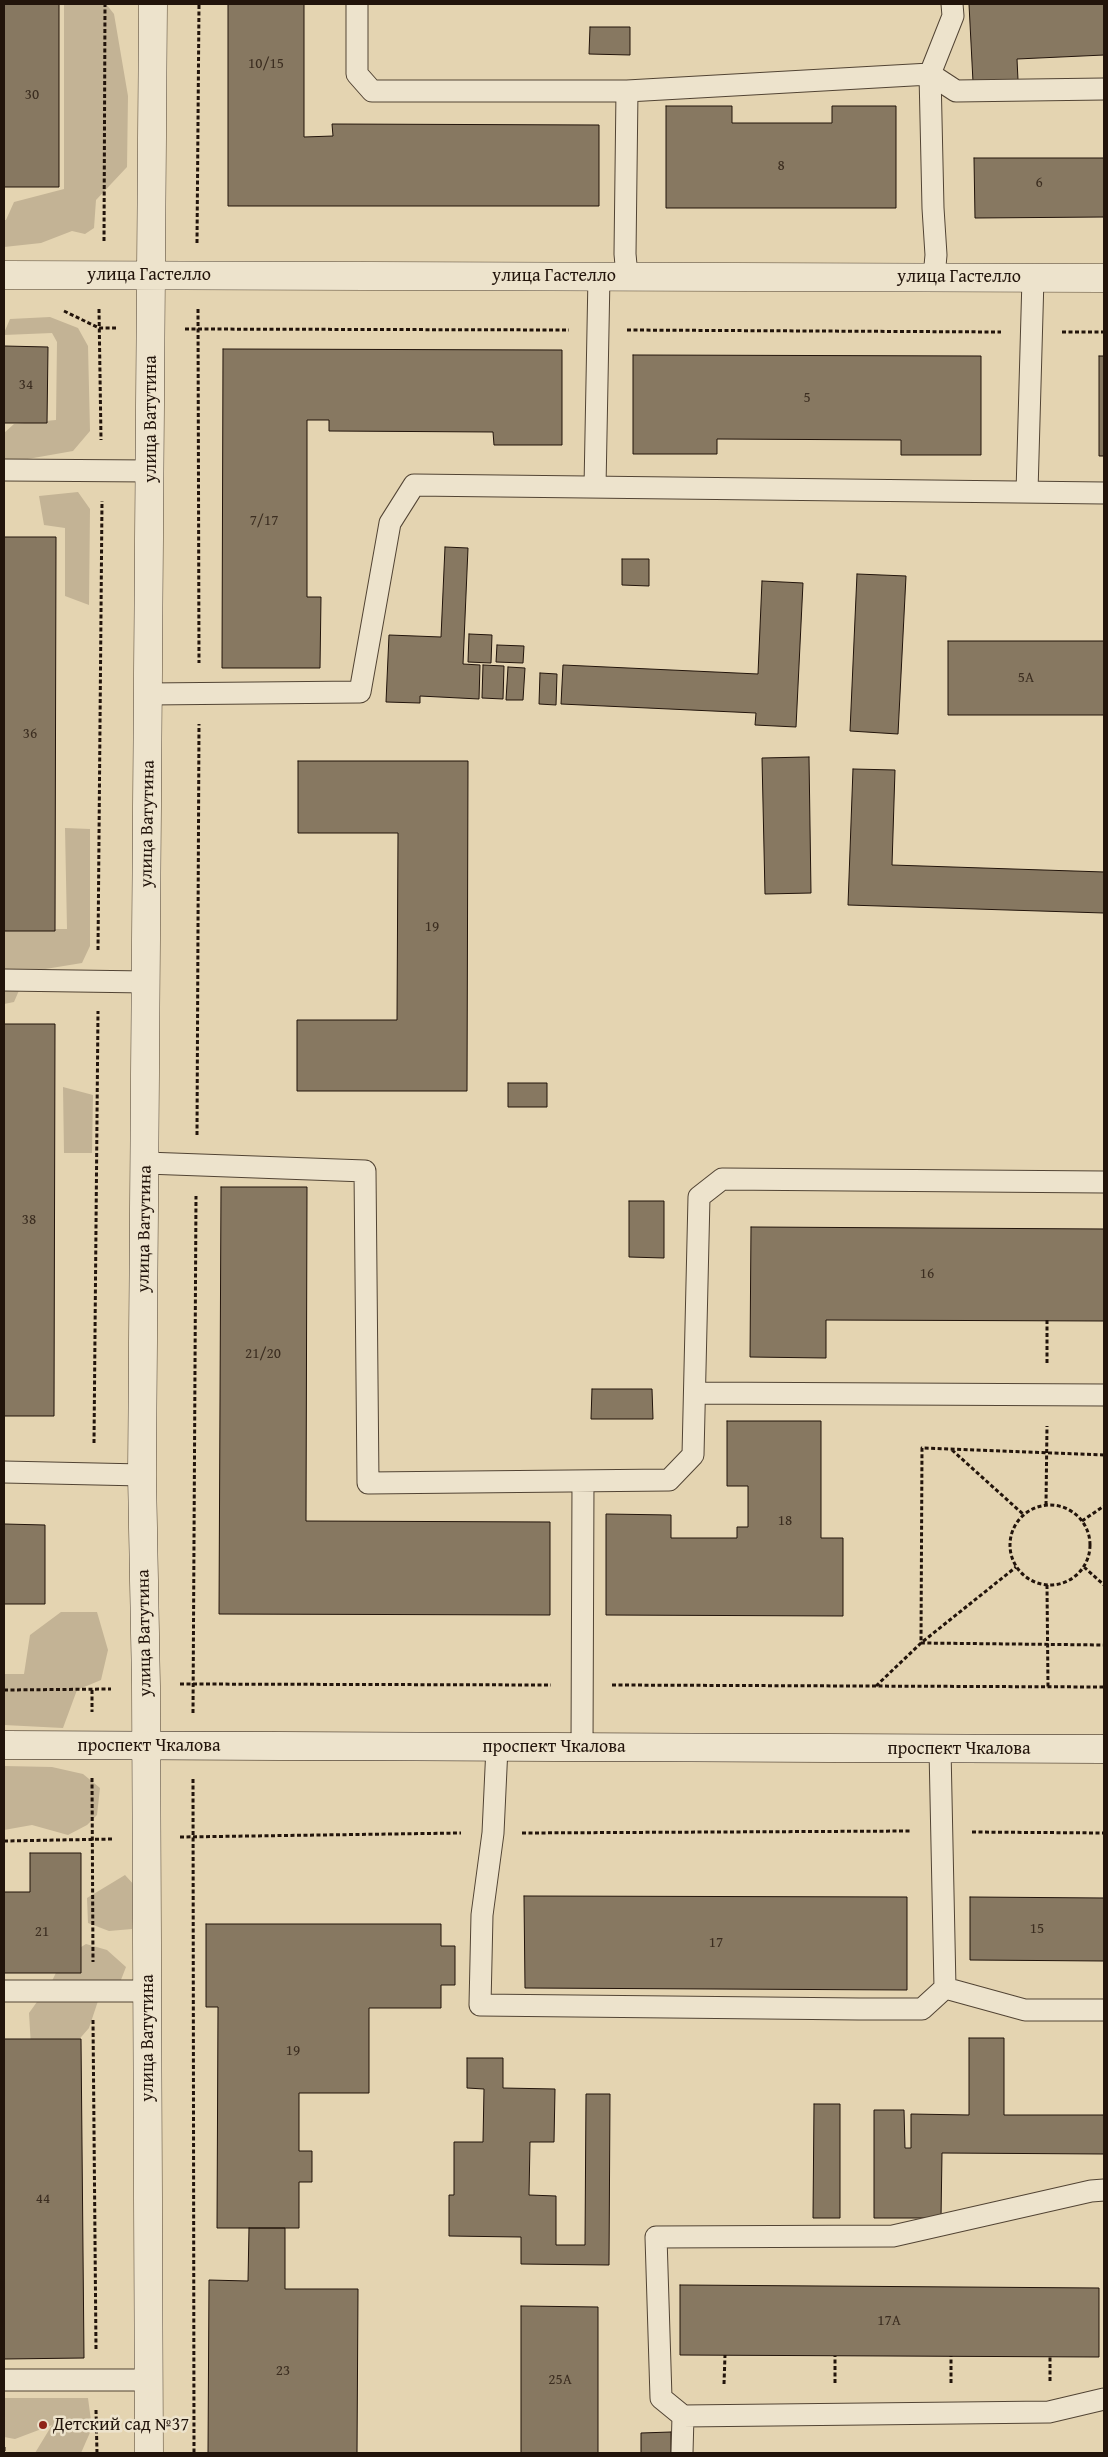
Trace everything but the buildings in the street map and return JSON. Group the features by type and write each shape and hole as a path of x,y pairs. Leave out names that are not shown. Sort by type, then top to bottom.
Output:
{"street":[{"name":"улица Ватутина","path":"149,2453 146,1746 142,1475 154,4"},
{"name":"улица Гастелло","path":"4,275 199,274 1104,278"},
{"name":"проспект Чкалова","path":"4,1745 1104,1750"}],"lane":[{"path":"357,4 357,74 372,91 627,91 930,74 956,92 1104,89"},
{"path":"934,277 936,255 930,74 953,16 952,4"},
{"path":"626,276 627,91"},
{"path":"595,487 599,276"},
{"path":"1028,492 1033,278"},
{"path":"4,470 151,471"},
{"path":"149,694 360,692 390,523 414,485 1104,493"},
{"path":"4,980 147,982"},
{"path":"146,1163 365,1171 368,1483 669,1480 693,1455 699,1198 722,1179 1104,1182"},
{"path":"695,1393 1104,1395"},
{"path":"4,1472 142,1475"},
{"path":"582,1748 583,1481"},
{"path":"497,1747 493,1833 482,1915 480,2005 922,2009 945,1988 940,1831 940,1749"},
{"path":"945,1988 1025,2010 1104,2010"},
{"path":"4,1991 147,1991"},
{"path":"1104,2190 1091,2191 893,2236 656,2237 661,2398 683,2416 1049,2412 1104,2399"},
{"path":"4,2380 150,2380"},
{"path":"682,2453 683,2416"}],"path":[{"path":"94,1474 102,470 99,328 100,275 105,238 105,4"},
{"path":"194,2453 192,1837 200,695 199,4"},
{"path":"58,308 99,328 152,329"},
{"path":"198,328 1104,332"},
{"path":"921,1642 922,1448 1104,1455"},
{"path":"951,1449 1024,1515"},
{"path":"1046,1505 1066,1508 1082,1521 1089,1535 1090,1552 1084,1567 1074,1577 1061,1584 1047,1586 1029,1580 1016,1567 1010,1549 1013,1530 1024,1515 1046,1505"},
{"path":"1082,1521 1104,1506"},
{"path":"875,1686 921,1642 1016,1567"},
{"path":"1084,1567 1104,1585"},
{"path":"1047,1586 1048,1687"},
{"path":"921,1642 1104,1645"},
{"path":"92,1690 97,2453"},
{"path":"4,1841 493,1833 940,1831 1104,1833"},
{"path":"4,2447 4,2453"}],"shaded area":[{"path":"64,4 106,4 114,14 128,96 127,167 96,200 94,228 85,234 72,231 41,243 4,247 4,220 6,220 14,202 64,189"},
{"path":"50,317 78,328 88,346 90,431 73,451 5,463 4,433 14,424 56,420 57,342 52,333 4,335 4,333 10,319"},
{"path":"78,492 90,509 89,605 65,596 65,528 44,525 39,496"},
{"path":"65,828 90,829 90,946 82,963 27,972 14,1002 4,1004 4,929 67,929"},
{"path":"63,1087 93,1095 92,1153 64,1153"},
{"path":"61,1612 97,1612 108,1650 101,1680 77,1690 63,1728 4,1725 4,1674 24,1674 30,1635"},
{"path":"4,1766 52,1767 83,1774 100,1788 97,1815 87,1825 68,1835 32,1825 4,1830"},
{"path":"125,1875 136,1887 132,1929 109,1931 88,1923 87,1898"},
{"path":"86,1944 107,1950 126,1967 119,1985 100,1995 89,2028 68,2052 31,2047 29,2013 52,1981 63,1958"},
{"name":"Детский сад №37","path":"4,2398 88,2398 92,2428 81,2453 35,2453 52,2425 15,2439 4,2437"}],"place":[{"name":"Детский сад №37","path":"43,2425"}]}
